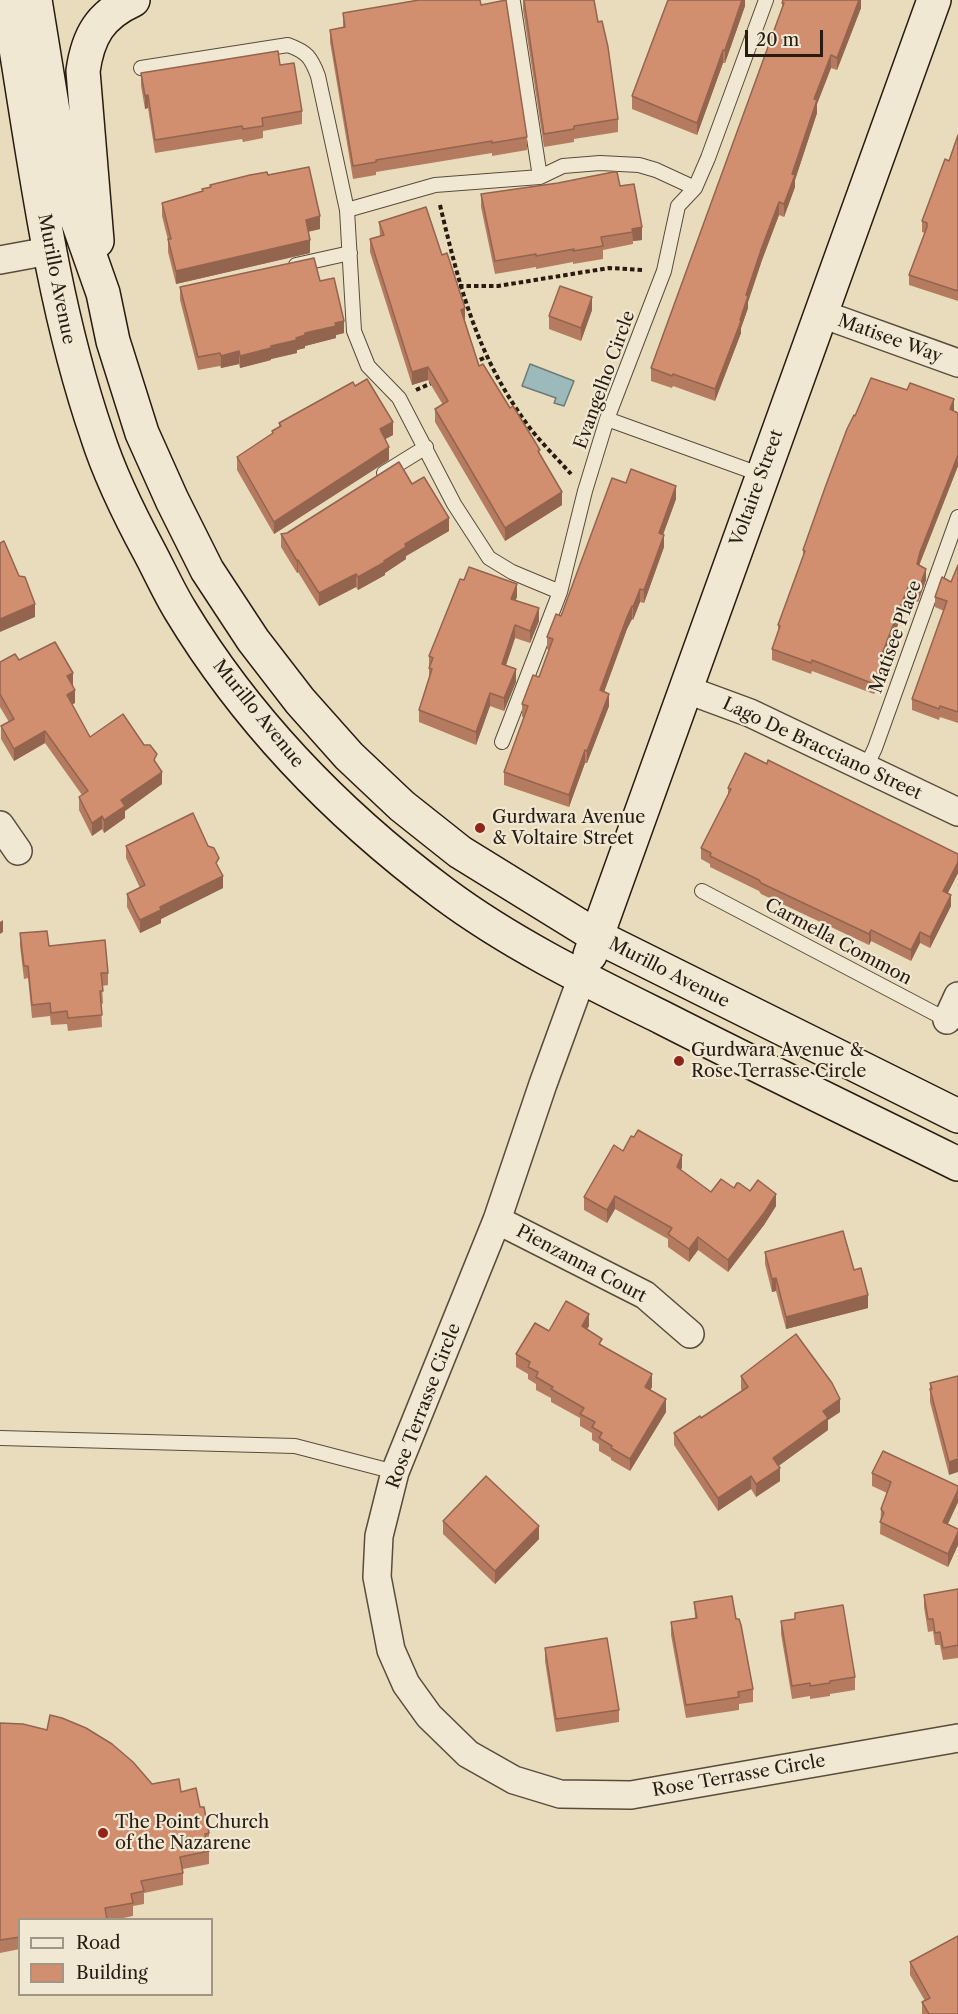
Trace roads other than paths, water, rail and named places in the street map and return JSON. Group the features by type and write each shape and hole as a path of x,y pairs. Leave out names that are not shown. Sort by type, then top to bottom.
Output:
{"main road":[{"name":"Murillo Avenue","path":"8,0 50,251 69,346 98,439 133,522 180,611 231,684 286,753 367,832 444,894 520,944 958,1164"},
{"name":"Murillo Avenue","path":"35,0 65,186 103,293 113,341 142,433 171,500 207,570 253,639 300,701 349,756 402,806 460,852 596,936 958,1116"},
{"path":"103,293 83,71 86,52 93,34 118,7 133,0"},
{"name":"Voltaire Street","path":"582,977 934,0"}],"street":[{"path":"0,260 50,251"},
{"name":"Matisee Way","path":"822,314 958,363"},
{"name":"Lago De Bracciano Street","path":"685,689 750,713 958,812"},
{"path":"0,825 18,851"},
{"name":"Rose Terrasse Circle","path":"582,977 497,1221 395,1472 379,1536 377,1577 391,1650 406,1684 429,1716 468,1754 514,1780 560,1794 631,1795 958,1738"},
{"path":"953,1023 958,996"},
{"name":"Pienzanna Court","path":"497,1221 645,1295 690,1334"}],"lane":[{"name":"Evangelho Circle","path":"502,742 560,592 585,490 607,419 664,271 678,206 695,188 708,158 766,0"},
{"path":"513,2 540,177"},
{"path":"141,68 288,45 304,51 313,62 348,210 354,331 368,366 399,398 454,504 489,558 512,572 560,592"},
{"path":"348,210 435,185 540,177 563,166 600,163 639,165 656,170 695,188"},
{"path":"282,268 350,253"},
{"path":"607,419 762,475"},
{"path":"368,484 426,447"},
{"name":"Matisee Place","path":"865,769 879,737 958,516"},
{"name":"Carmella Common","path":"702,891 953,1023"},
{"path":"0,1438 295,1446 395,1472"}],"water":[{"path":"530,364 574,381 564,406 554,403 556,398 522,386"}],"place":[{"name":"Gurdwara Avenue & Voltaire Street","path":"480,828"},
{"name":"Gurdwara Avenue & Rose Terrasse Circle","path":"679,1061"},
{"name":"The Point Church of the Nazarene","path":"103,1833"}]}
